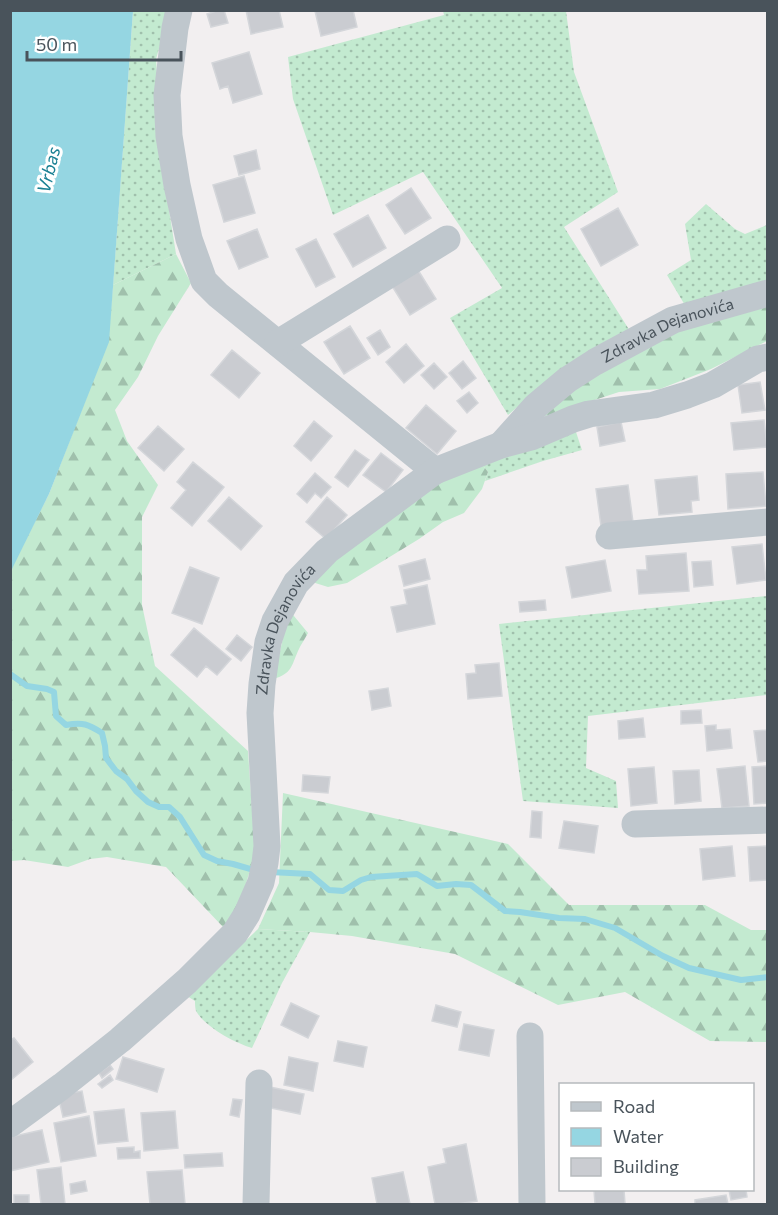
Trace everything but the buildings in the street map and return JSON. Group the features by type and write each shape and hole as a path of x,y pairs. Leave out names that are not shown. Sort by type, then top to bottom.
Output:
{"street":[{"path":"179,10 167,95 169,136 189,239 204,281 219,296 435,471"},
{"path":"278,343 447,239"},
{"name":"Zdravka Dejanovića","path":"10,1124 120,1040 211,958 235,933 247,914 263,872 267,846 260,713 268,642 275,621 296,583 327,551 435,471 501,445 536,406 567,380 595,362 673,320 768,293"},
{"path":"501,445 531,437 589,414 654,405 687,395 713,385 758,359 768,357"},
{"path":"609,536 768,522"},
{"path":"635,824 768,820"},
{"path":"530,1036 532,1204"},
{"path":"256,1204 259,1083"}],"green space":[{"path":"133,11 170,11 156,59 163,172 176,254 113,285"},
{"path":"443,11 566,11 574,72 618,192 564,227 630,331 541,387 508,415 450,318 502,288 423,172 333,215 293,99 288,57 444,15"},
{"path":"706,204 735,229 745,234 767,225 767,281 686,307 667,275 691,260 685,224"},
{"path":"176,254 191,283 158,336 138,377 115,410 127,441 158,485 142,517 142,605 155,666 248,751 255,854 237,913 224,928 166,867 107,857 90,859 68,867 24,860 11,861 10,571 49,494 108,342 113,285"},
{"path":"767,306 767,341 711,369 660,389 619,392 543,417 570,390 678,331"},
{"path":"574,426 582,450 485,481 488,472 482,464"},
{"path":"482,464 488,472 482,489 464,513 443,522 347,583 328,587 312,582 331,556 434,480"},
{"path":"767,596 767,695 588,716 586,768 616,781 618,808 523,801 499,624"},
{"path":"289,610 308,633 290,669 274,679"},
{"path":"283,793 508,844 569,905 705,905 751,930 767,930 767,1042 710,1041 625,992 558,1005 455,954 352,936 258,929 279,883"},
{"path":"258,929 310,932 282,983 252,1048 229,1038 206,1023 196,1011 195,1001 187,996"}],"water":[{"name":"Vrbas","path":"11,10 133,11 109,342 49,494 11,571"}],"waterway":[{"path":"10,674 27,686 54,692 56,716 66,725 85,724 102,733 106,758 116,771 127,779 148,802 159,807 169,807 180,817 204,855 217,861 257,871"},
{"path":"270,872 310,874 329,890 343,891 371,877 417,874 437,886 471,885 505,911 585,919 615,928 663,956 689,968 741,980 768,977"}]}
